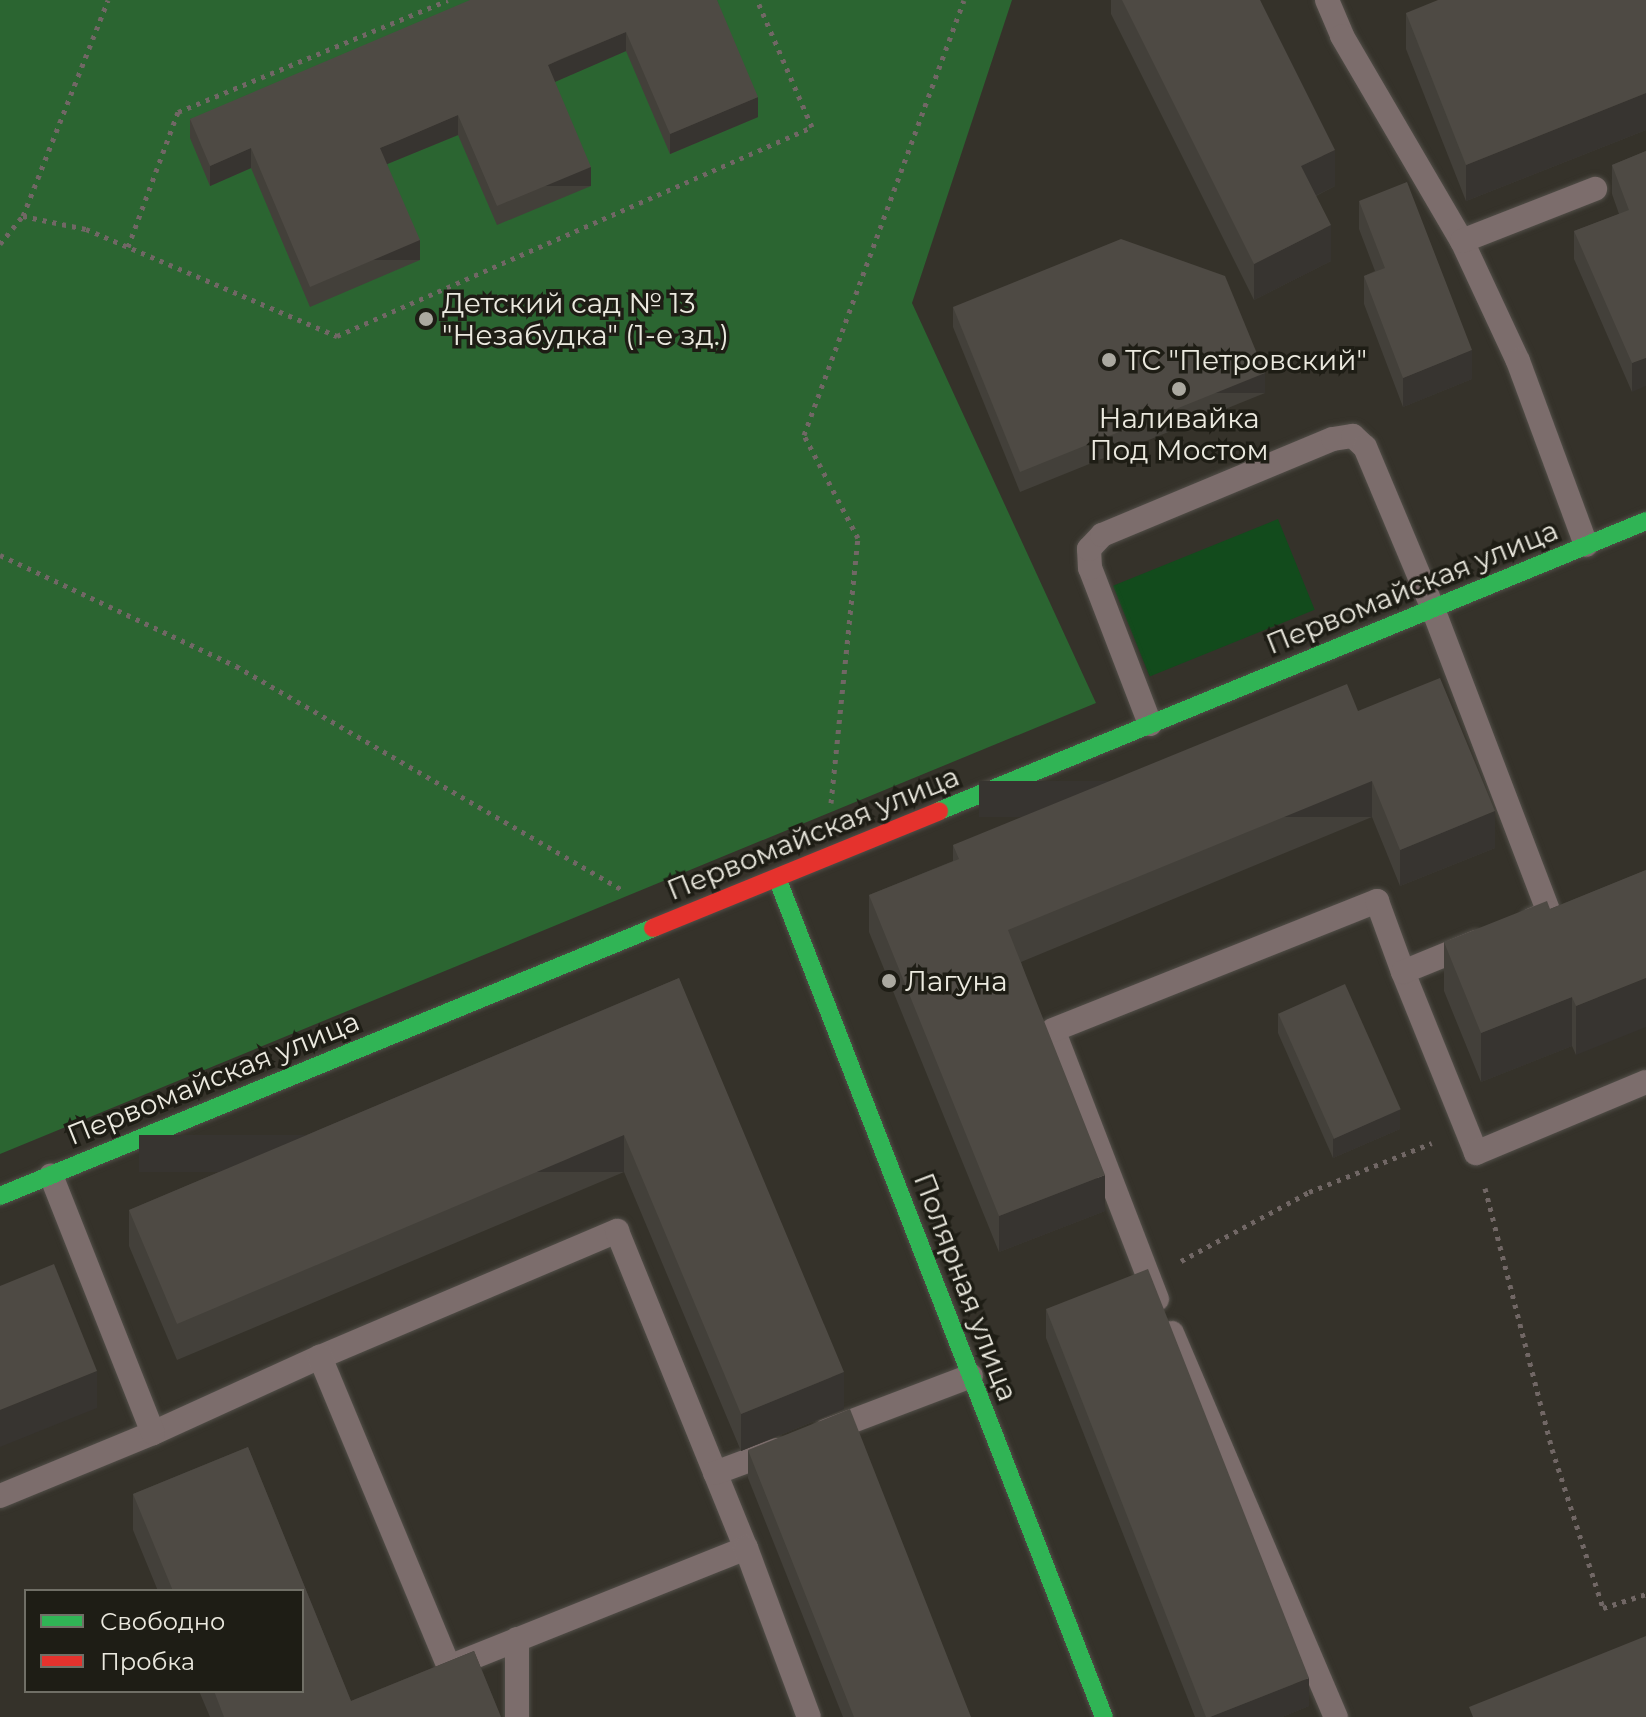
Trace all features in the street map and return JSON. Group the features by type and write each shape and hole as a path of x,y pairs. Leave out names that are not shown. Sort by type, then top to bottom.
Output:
{"street":[{"name":"Первомайская улица","path":"0,1196 1646,521"},
{"name":"Полярная улица","path":"777,878 1104,1717"}],"lane":[{"path":"1332,1 1342,36 1462,241 1518,361 1586,545"},
{"path":"1462,241 1595,189"},
{"path":"1150,724 1090,568 1089,549 1102,535 1333,439 1353,436 1365,447 1433,609 1549,913"},
{"path":"1336,1717 1149,1279 1053,1030 1377,901 1471,1141 1646,1082"},
{"path":"1403,972 1577,902"},
{"path":"51,1175 153,1433"},
{"path":"0,1496 153,1433 320,1357 617,1231 746,1548 809,1717"},
{"path":"320,1357 449,1667 746,1548"},
{"path":"715,1473 971,1376"},
{"path":"517,1639 517,1717"}],"path":[{"path":"0,244 23,216 108,0"},
{"path":"128,247 178,112 448,0"},
{"path":"23,216 86,229 337,336 812,127 757,0"},
{"path":"831,805 858,538 804,435 964,0"},
{"path":"0,555 236,666 626,892"},
{"path":"1149,1279 1309,1192 1471,1141 1552,1449 1603,1608 1646,1594"}],"green space":[{"path":"0,0 1012,0 912,303 1096,703 0,1154"},
{"path":"1278,519 1315,610 1150,677 1113,586"}],"building":[{"path":"470,0 717,0 758,97 670,134 626,32 561,59 548,65 591,167 497,206 458,115 380,148 420,240 310,287 251,148 210,166 190,119"},
{"path":"1122,0 1260,0 1335,150 1301,166 1331,225 1254,264"},
{"path":"1438,0 1646,0 1646,93 1466,165 1406,13"},
{"path":"1646,151 1646,358 1632,363 1574,231 1629,210 1612,165"},
{"path":"1407,182 1472,350 1403,378 1364,276 1385,268 1359,201"},
{"name":"ТС \"Петровский\"","path":"1121,239 1225,276 1265,373 1020,472 953,307"},
{"path":"1440,678 1495,811 1400,850 1372,781 1008,930 1105,1175 999,1216 869,895 959,859 953,845 1347,684 1358,711"},
{"path":"1646,870 1646,978 1576,1006 1572,997 1481,1033 1444,942 1547,901 1550,909"},
{"path":"679,978 844,1372 741,1414 624,1135 177,1324 129,1210"},
{"path":"1345,984 1401,1109 1334,1139 1278,1014"},
{"path":"54,1264 97,1371 0,1410 0,1286"},
{"path":"1148,1269 1309,1678 1210,1717 1206,1717 1046,1309"},
{"path":"850,1409 971,1717 854,1717 748,1450"},
{"path":"248,1447 351,1701 474,1651 501,1717 224,1717 215,1693 304,1693 304,1589 172,1589 133,1494"},
{"path":"1646,1636 1646,1717 1473,1717 1469,1707"}],"traffic: fast":[{"path":"939,811 1646,521"},
{"path":"777,878 1104,1717"},
{"path":"0,1196 653,928"}],"traffic: jam":[{"path":"653,928 939,811"}],"place":[{"name":"Детский сад № 13 \"Незабудка\" (1-е зд.)","path":"426,319"},
{"name":"ТС \"Петровский\"","path":"1109,360"},
{"name":"Наливайка Под Мостом","path":"1179,389"},
{"name":"Лагуна","path":"889,981"}]}
